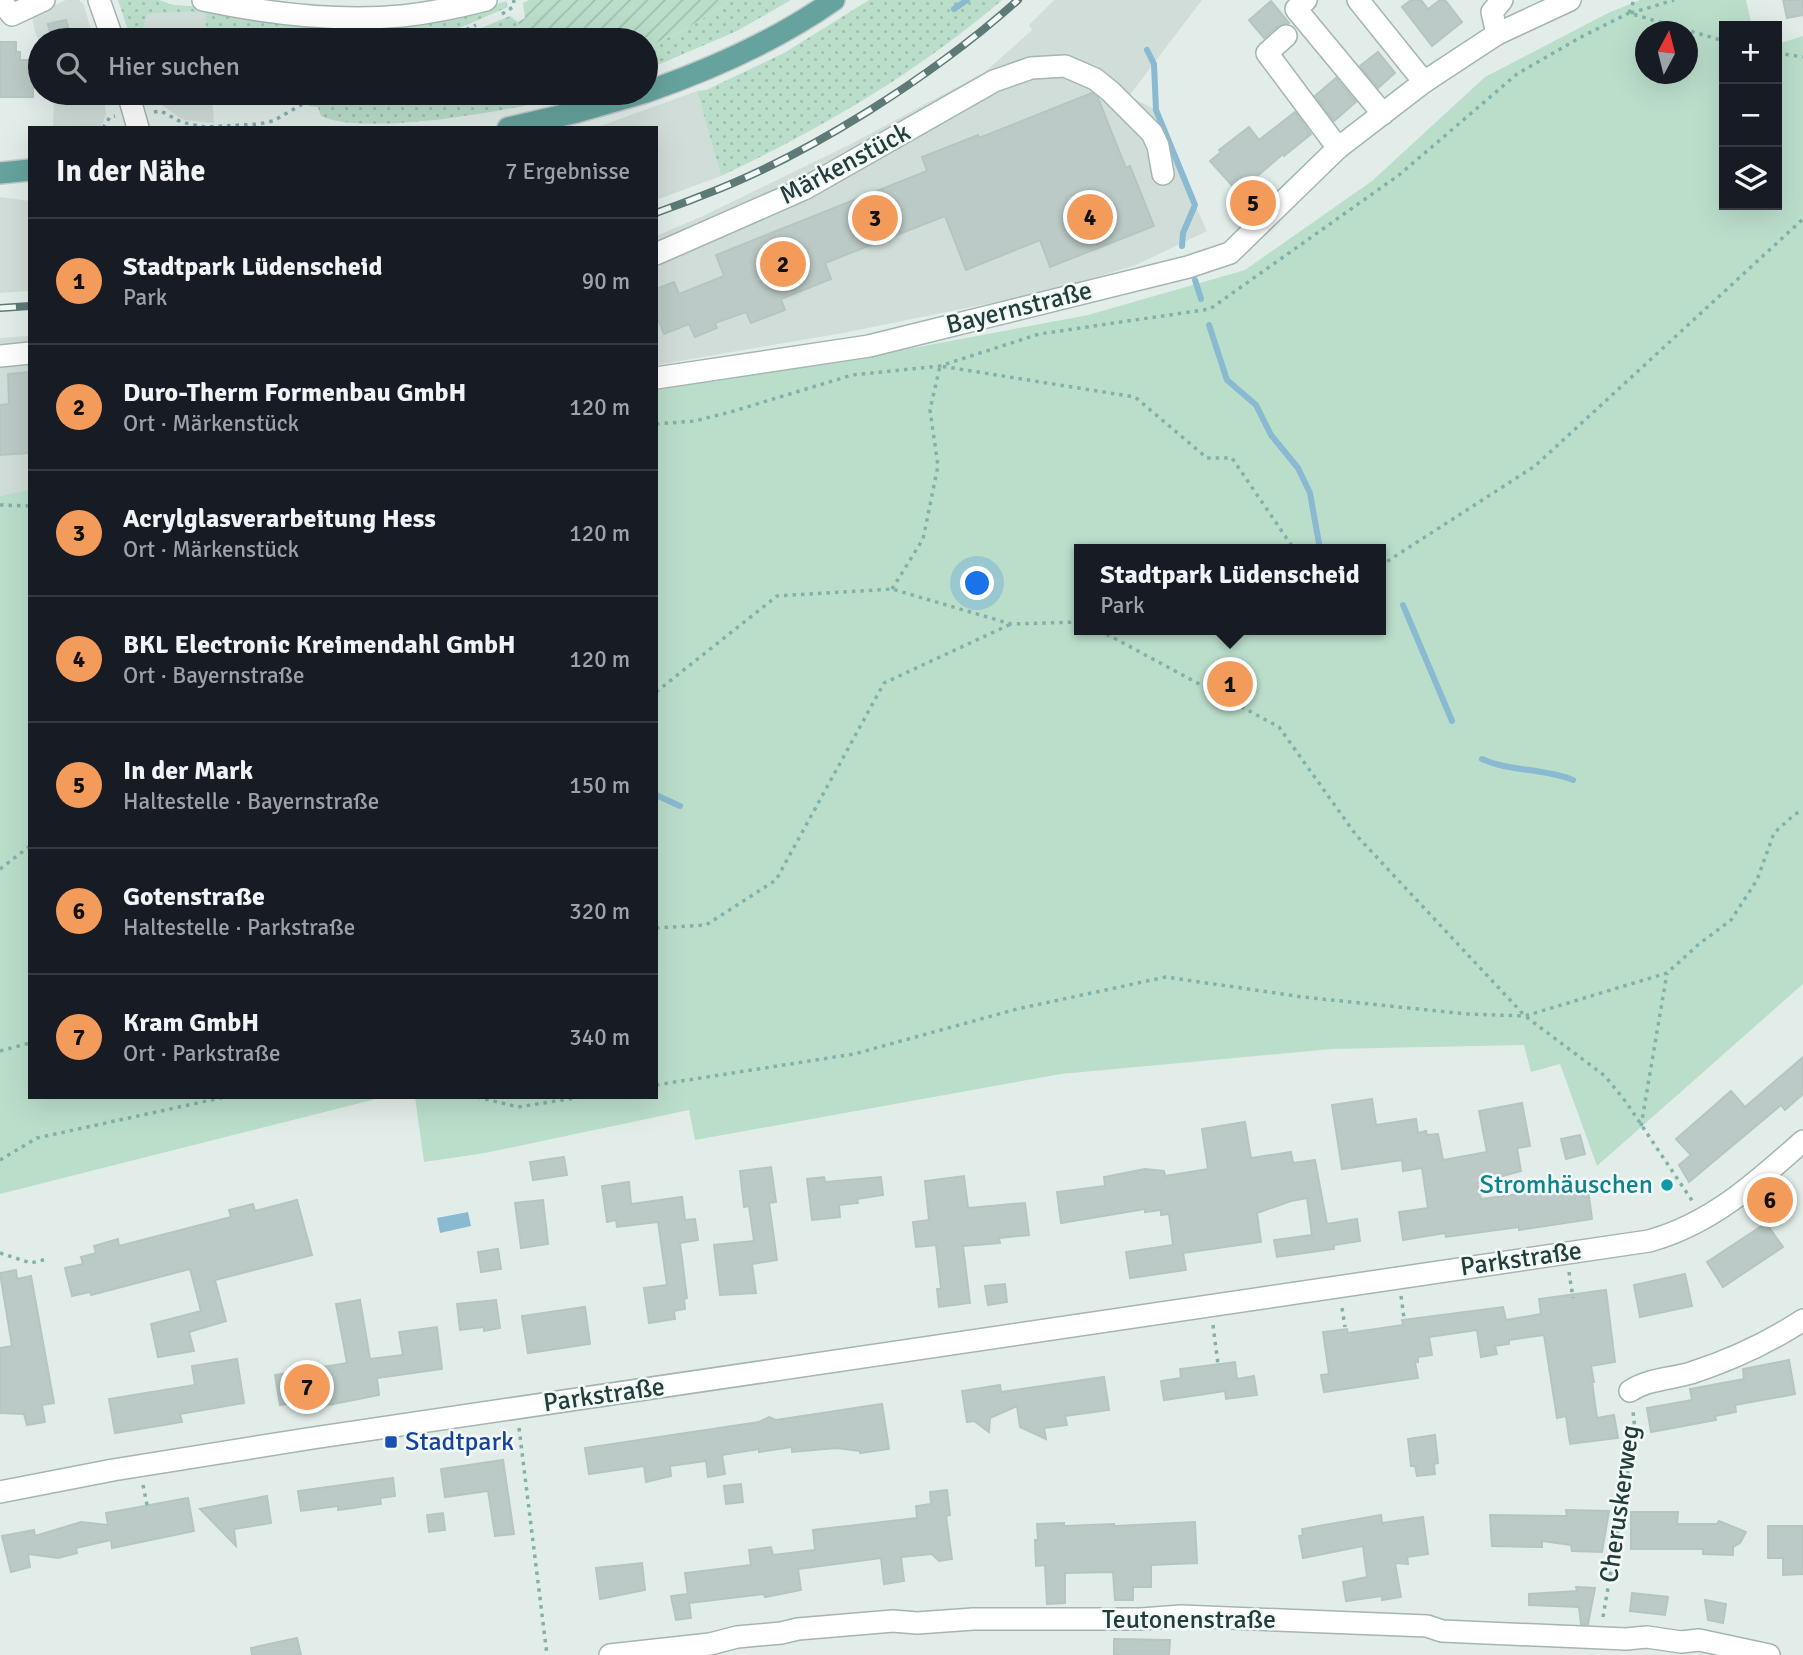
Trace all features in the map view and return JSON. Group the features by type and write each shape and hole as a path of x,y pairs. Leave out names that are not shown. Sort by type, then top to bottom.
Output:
{"main road":[{"path":"658,87 722,64 756,47 834,0"},
{"path":"518,126 603,105"},
{"path":"0,173 28,170"}],"street":[{"path":"0,0 12,15 44,0"},
{"path":"100,0 109,28"},
{"path":"203,0 242,8 350,17 401,16 486,0"},
{"path":"1307,0 1296,9 1383,114"},
{"path":"1358,0 1424,82"},
{"path":"1497,34 1492,12 1502,0"},
{"name":"Bayernstraße","path":"658,378 869,346 1188,267 1230,253 1338,148 1424,82 1497,34 1570,0"},
{"path":"1286,36 1267,53 1338,148"},
{"name":"Märkenstück","path":"658,253 804,189 994,81 1031,68 1065,66 1095,79 1152,134 1158,146 1164,174"},
{"path":"0,356 28,353"},
{"name":"Parkstraße","path":"0,1492 140,1465 1648,1241 1684,1230 1704,1219 1756,1183 1803,1141"},
{"name":"Cheruskerweg","path":"1630,1391 1642,1384 1717,1364 1778,1337 1803,1320"},
{"name":"Teutonenstraße","path":"610,1655 710,1644 737,1637 798,1629 893,1621 917,1623 973,1619 1141,1619 1181,1616 1427,1626 1442,1631 1647,1637 1681,1642 1699,1640 1769,1655"}],"path":[{"path":"1634,0 1629,13 1674,0"},
{"path":"1782,54 1803,57"},
{"path":"222,126 272,121 306,105"},
{"path":"136,121 161,111 181,122 199,126"},
{"path":"1386,563 1535,466 1803,219"},
{"path":"891,589 923,539 938,466 930,410 940,366 1135,397 1207,458 1232,458 1291,544"},
{"path":"0,505 28,506"},
{"path":"658,690 777,596 891,589 1011,624 1074,622"},
{"path":"658,928 706,925 776,880 884,683 1011,624"},
{"path":"1108,635 1279,727 1356,835 1525,1016 1605,1076 1704,1219"},
{"path":"658,1085 855,1054 1017,1009 1166,977 1303,997 1467,1014 1525,1016 1667,974 1699,944 1731,920 1757,880 1773,833 1794,814 1803,811"},
{"path":"0,869 28,848"},
{"path":"1641,1126 1667,974"},
{"path":"0,1051 28,1044"},
{"path":"0,1160 37,1138 216,1099"},
{"path":"485,1099 518,1107 568,1099"},
{"path":"0,1253 31,1263 47,1259"},
{"path":"1402,1302 1404,1318"},
{"path":"1210,1306 1218,1364"},
{"path":"1342,1311 1345,1327"},
{"name":"Cheruskerweg","path":"1599,1637 1635,1431 1630,1391"},
{"path":"517,1408 547,1655"}],"shaded area":[{"path":"66,0 79,0 84,5 91,28 34,28 32,16"},
{"path":"1054,0 1202,0 1129,96 1156,110 1207,231 1136,265 1050,291 843,333 658,365 658,235 851,144 985,72 1032,30 1029,25"},
{"path":"205,11 206,28 136,28 147,14"},
{"path":"697,91 721,176 658,199 658,126 601,126"},
{"path":"54,105 105,105 106,113 101,126 53,126"},
{"path":"162,105 213,105 214,123 179,117"},
{"path":"0,197 28,201 28,291 0,293"},
{"path":"28,336 28,489 0,496 0,338"}],"green space":[{"path":"118,0 159,0 173,5 207,7 312,24 312,28 206,28 205,11 147,14 143,28 127,28"},
{"path":"529,0 732,0 681,32 658,42 658,28 520,28 518,22 525,18 523,3"},
{"path":"732,0 791,0 737,31 658,65 658,42 681,32"},
{"path":"869,0 1002,0 937,51 868,97 795,139 721,176 697,91 706,90 784,53"},
{"path":"1640,0 1746,0 1751,21 1719,21 1719,210 1782,210 1782,42 1803,36 1803,984 1597,1166 1560,1064 1531,1072 1524,1045 1332,1049 1061,1074 695,1140 689,1110 485,1153 424,1162 415,1099 658,1099 658,385 870,356 1088,315 1245,270 1372,181 1485,77 1608,13"},
{"path":"506,1 508,7 460,28 388,28 388,25 481,10"},
{"path":"510,16 518,22 520,28 482,28"},
{"path":"528,105 448,118 374,124 343,122 321,116 318,107 308,106"},
{"path":"28,489 28,1099 376,1099 0,1194 0,496"}],"water":[{"path":"468,1212 471,1226 440,1233 437,1218"}],"building":[{"path":"1411,0 1421,0 1428,9 1440,0 1445,0 1462,22 1432,46 1402,7"},
{"path":"1783,0 1803,0 1803,15 1787,18"},
{"path":"1271,1 1289,23 1278,26 1264,38 1249,20"},
{"path":"66,20 68,28 49,28 48,24"},
{"path":"0,42 16,42 16,52 20,52 20,60 28,60 28,97 0,97"},
{"path":"1378,52 1395,73 1378,88 1360,66"},
{"path":"1336,78 1356,102 1334,121 1315,96"},
{"path":"1092,93 1098,98 1126,168 1130,166 1154,226 1050,267 1040,240 966,270 945,216 825,263 831,279 781,299 785,310 751,323 746,312 715,323 717,328 695,337 689,324 664,334 658,319 658,288 674,282 679,294 724,276 716,255 927,171 922,157 978,135 979,138"},
{"path":"1295,112 1311,134 1237,191 1210,161 1221,152 1219,150 1249,127 1259,140"},
{"path":"28,372 28,453 0,455 0,405 9,404 8,374"},
{"path":"1803,1057 1803,1094 1785,1110 1781,1105 1689,1182 1679,1165 1691,1155 1676,1139 1731,1091 1745,1107"},
{"path":"1372,1099 1376,1125 1416,1119 1418,1133 1426,1131 1427,1135 1438,1134 1443,1160 1487,1152 1479,1111 1522,1103 1530,1146 1517,1148 1521,1171 1477,1183 1481,1199 1574,1187 1575,1192 1588,1190 1592,1219 1519,1230 1519,1227 1446,1237 1445,1233 1403,1240 1399,1212 1428,1208 1422,1168 1403,1171 1402,1160 1342,1169 1332,1105"},
{"path":"1245,1122 1251,1158 1291,1152 1293,1163 1315,1160 1327,1224 1357,1219 1360,1241 1334,1245 1334,1249 1277,1257 1274,1240 1312,1235 1307,1198 1257,1213 1261,1242 1183,1253 1186,1270 1130,1278 1126,1252 1173,1245 1169,1214 1161,1215 1161,1210 1145,1212 1145,1209 1061,1223 1057,1192 1105,1186 1104,1177 1145,1169 1164,1171 1165,1176 1208,1169 1202,1129"},
{"path":"1580,1135 1585,1154 1566,1159 1561,1139"},
{"path":"564,1157 567,1175 533,1180 530,1162"},
{"path":"771,1167 776,1202 769,1203 777,1260 752,1264 756,1293 720,1295 714,1245 754,1241 749,1206 744,1207 740,1171"},
{"path":"964,1176 968,1208 1025,1203 1029,1235 999,1238 1000,1243 963,1246 970,1303 939,1307 937,1289 941,1289 936,1245 916,1247 913,1222 929,1220 925,1181"},
{"path":"824,1177 825,1182 881,1177 883,1195 857,1199 858,1203 839,1205 840,1217 812,1220 807,1179"},
{"path":"629,1182 631,1204 682,1197 685,1220 695,1219 698,1240 680,1243 687,1298 684,1299 685,1309 674,1311 675,1319 649,1323 644,1288 667,1285 658,1222 617,1227 616,1220 607,1222 602,1186"},
{"path":"297,1200 312,1255 215,1280 226,1321 189,1332 194,1351 158,1357 151,1324 201,1311 190,1269 91,1295 90,1292 72,1296 65,1268 83,1264 81,1257 96,1253 94,1246 118,1239 119,1246 231,1217 229,1210 253,1204 255,1211"},
{"path":"543,1200 548,1244 521,1248 515,1203"},
{"path":"1766,1223 1783,1247 1723,1287 1707,1262"},
{"path":"498,1249 501,1269 481,1272 478,1252"},
{"path":"16,1270 17,1279 31,1276 54,1403 42,1405 45,1422 27,1425 24,1414 0,1413 0,1348 12,1346 0,1273"},
{"path":"1685,1274 1692,1306 1640,1317 1634,1285"},
{"path":"1005,1284 1007,1302 988,1305 985,1286"},
{"path":"1606,1290 1615,1362 1591,1366 1592,1382 1597,1418 1614,1415 1618,1438 1570,1444 1566,1416 1557,1418 1544,1335 1509,1340 1509,1344 1495,1346 1497,1354 1481,1357 1477,1330 1429,1337 1432,1355 1418,1357 1418,1362 1415,1362 1418,1378 1324,1392 1321,1375 1329,1374 1323,1332 1347,1329 1348,1333 1403,1325 1402,1320 1503,1307 1506,1320 1541,1314 1539,1299"},
{"path":"360,1300 370,1359 403,1355 399,1332 437,1327 442,1369 377,1378 379,1395 323,1406 322,1399 280,1405 275,1375 347,1363 336,1304"},
{"path":"496,1300 500,1328 484,1331 484,1327 460,1330 457,1304"},
{"path":"585,1307 590,1344 528,1353 522,1316"},
{"path":"237,1359 244,1403 180,1414 182,1422 115,1433 109,1399 195,1385 192,1366"},
{"path":"1789,1360 1795,1394 1735,1405 1736,1412 1715,1416 1716,1420 1651,1432 1647,1408 1692,1400 1690,1389 1744,1379 1743,1369"},
{"path":"1235,1362 1237,1379 1254,1376 1257,1395 1226,1399 1225,1391 1164,1400 1161,1381 1181,1378 1180,1369"},
{"path":"1104,1377 1109,1410 1065,1416 1067,1425 1044,1428 1046,1439 1020,1427 1017,1406 990,1418 989,1432 974,1421 967,1422 962,1391 1000,1385 1001,1392"},
{"path":"882,1404 889,1449 860,1453 837,1448 792,1452 792,1447 759,1452 759,1449 722,1455 725,1474 708,1477 706,1461 670,1466 671,1476 646,1482 644,1466 589,1474 585,1448 759,1422 769,1417 776,1420"},
{"path":"1435,1435 1438,1463 1434,1464 1435,1474 1417,1476 1415,1466 1411,1466 1408,1439"},
{"path":"503,1460 514,1534 495,1536 488,1491 445,1497 441,1469"},
{"path":"393,1478 395,1496 380,1498 381,1504 338,1510 338,1506 301,1511 298,1491"},
{"path":"741,1484 743,1502 726,1504 724,1486"},
{"path":"947,1490 950,1515 946,1516 952,1559 939,1561 932,1554 901,1557 904,1581 884,1584 881,1558 798,1569 801,1590 765,1597 764,1594 689,1603 691,1618 676,1620 671,1596 688,1594 685,1573 751,1565 749,1550 771,1547 773,1555 815,1550 813,1530 917,1518 916,1506 931,1504 930,1492"},
{"path":"267,1496 271,1523 234,1529 236,1546 200,1509"},
{"path":"188,1498 194,1531 112,1548 111,1540 76,1548 77,1553 58,1558 28,1554 30,1567 11,1572 2,1536 34,1530 35,1536 81,1522 108,1525 106,1513"},
{"path":"1566,1510 1609,1511 1602,1552 1572,1551 1571,1545 1542,1541 1542,1547 1492,1546 1490,1515 1567,1516"},
{"path":"1631,1512 1678,1512 1677,1524 1717,1524 1719,1521 1746,1532 1740,1543 1733,1547 1733,1555 1703,1554 1703,1549 1631,1549"},
{"path":"443,1513 445,1530 429,1532 427,1515"},
{"path":"1381,1515 1382,1523 1423,1517 1428,1554 1407,1557 1408,1564 1395,1563 1401,1597 1382,1600 1382,1596 1346,1601 1343,1582 1367,1577 1363,1546 1303,1558 1299,1536 1303,1535 1302,1529"},
{"path":"1195,1522 1197,1563 1151,1565 1151,1587 1133,1587 1133,1600 1115,1600 1113,1572 1065,1573 1065,1603 1047,1604 1045,1565 1036,1566 1037,1524 1115,1526"},
{"path":"1768,1526 1803,1526 1803,1574 1783,1575 1783,1558 1768,1558"},
{"path":"642,1563 645,1590 600,1599 596,1568"},
{"path":"1576,1587 1595,1588 1588,1624 1581,1624 1579,1607 1529,1605 1529,1594 1577,1591"},
{"path":"1632,1593 1668,1597 1665,1615 1630,1611"},
{"path":"1705,1600 1726,1604 1723,1623 1708,1620"},
{"path":"297,1638 301,1655 252,1655 251,1648"},
{"path":"1114,1639 1170,1640 1169,1655 1114,1655"}],"waterway":[{"path":"954,9 967,0"},
{"path":"1147,50 1154,64 1156,110 1195,205 1183,233 1182,246"},
{"path":"1195,280 1201,299"},
{"path":"1209,325 1227,380 1256,405 1271,435 1298,468 1310,493 1319,544"},
{"path":"1403,605 1452,721"},
{"path":"1482,759 1573,780"},
{"path":"658,796 680,806"}],"railway":[{"path":"658,212 784,159 868,112 948,57 1018,0"},
{"path":"0,308 28,306"}],"place":[{"name":"In der Mark","path":"1253,203"},
{"name":"BKL Electronic Kreimendahl GmbH","path":"1090,217"},
{"name":"Acrylglasverarbeitung Hess","path":"875,218"},
{"name":"Duro-Therm Formenbau GmbH","path":"783,264"},
{"name":"Stadtpark Lüdenscheid","path":"1230,684"},
{"name":"Stromhäuschen","path":"1667,1185"},
{"name":"Gotenstraße","path":"1770,1200"},
{"name":"Kram GmbH","path":"307,1387"},
{"name":"Stadtpark","path":"391,1442"}]}
